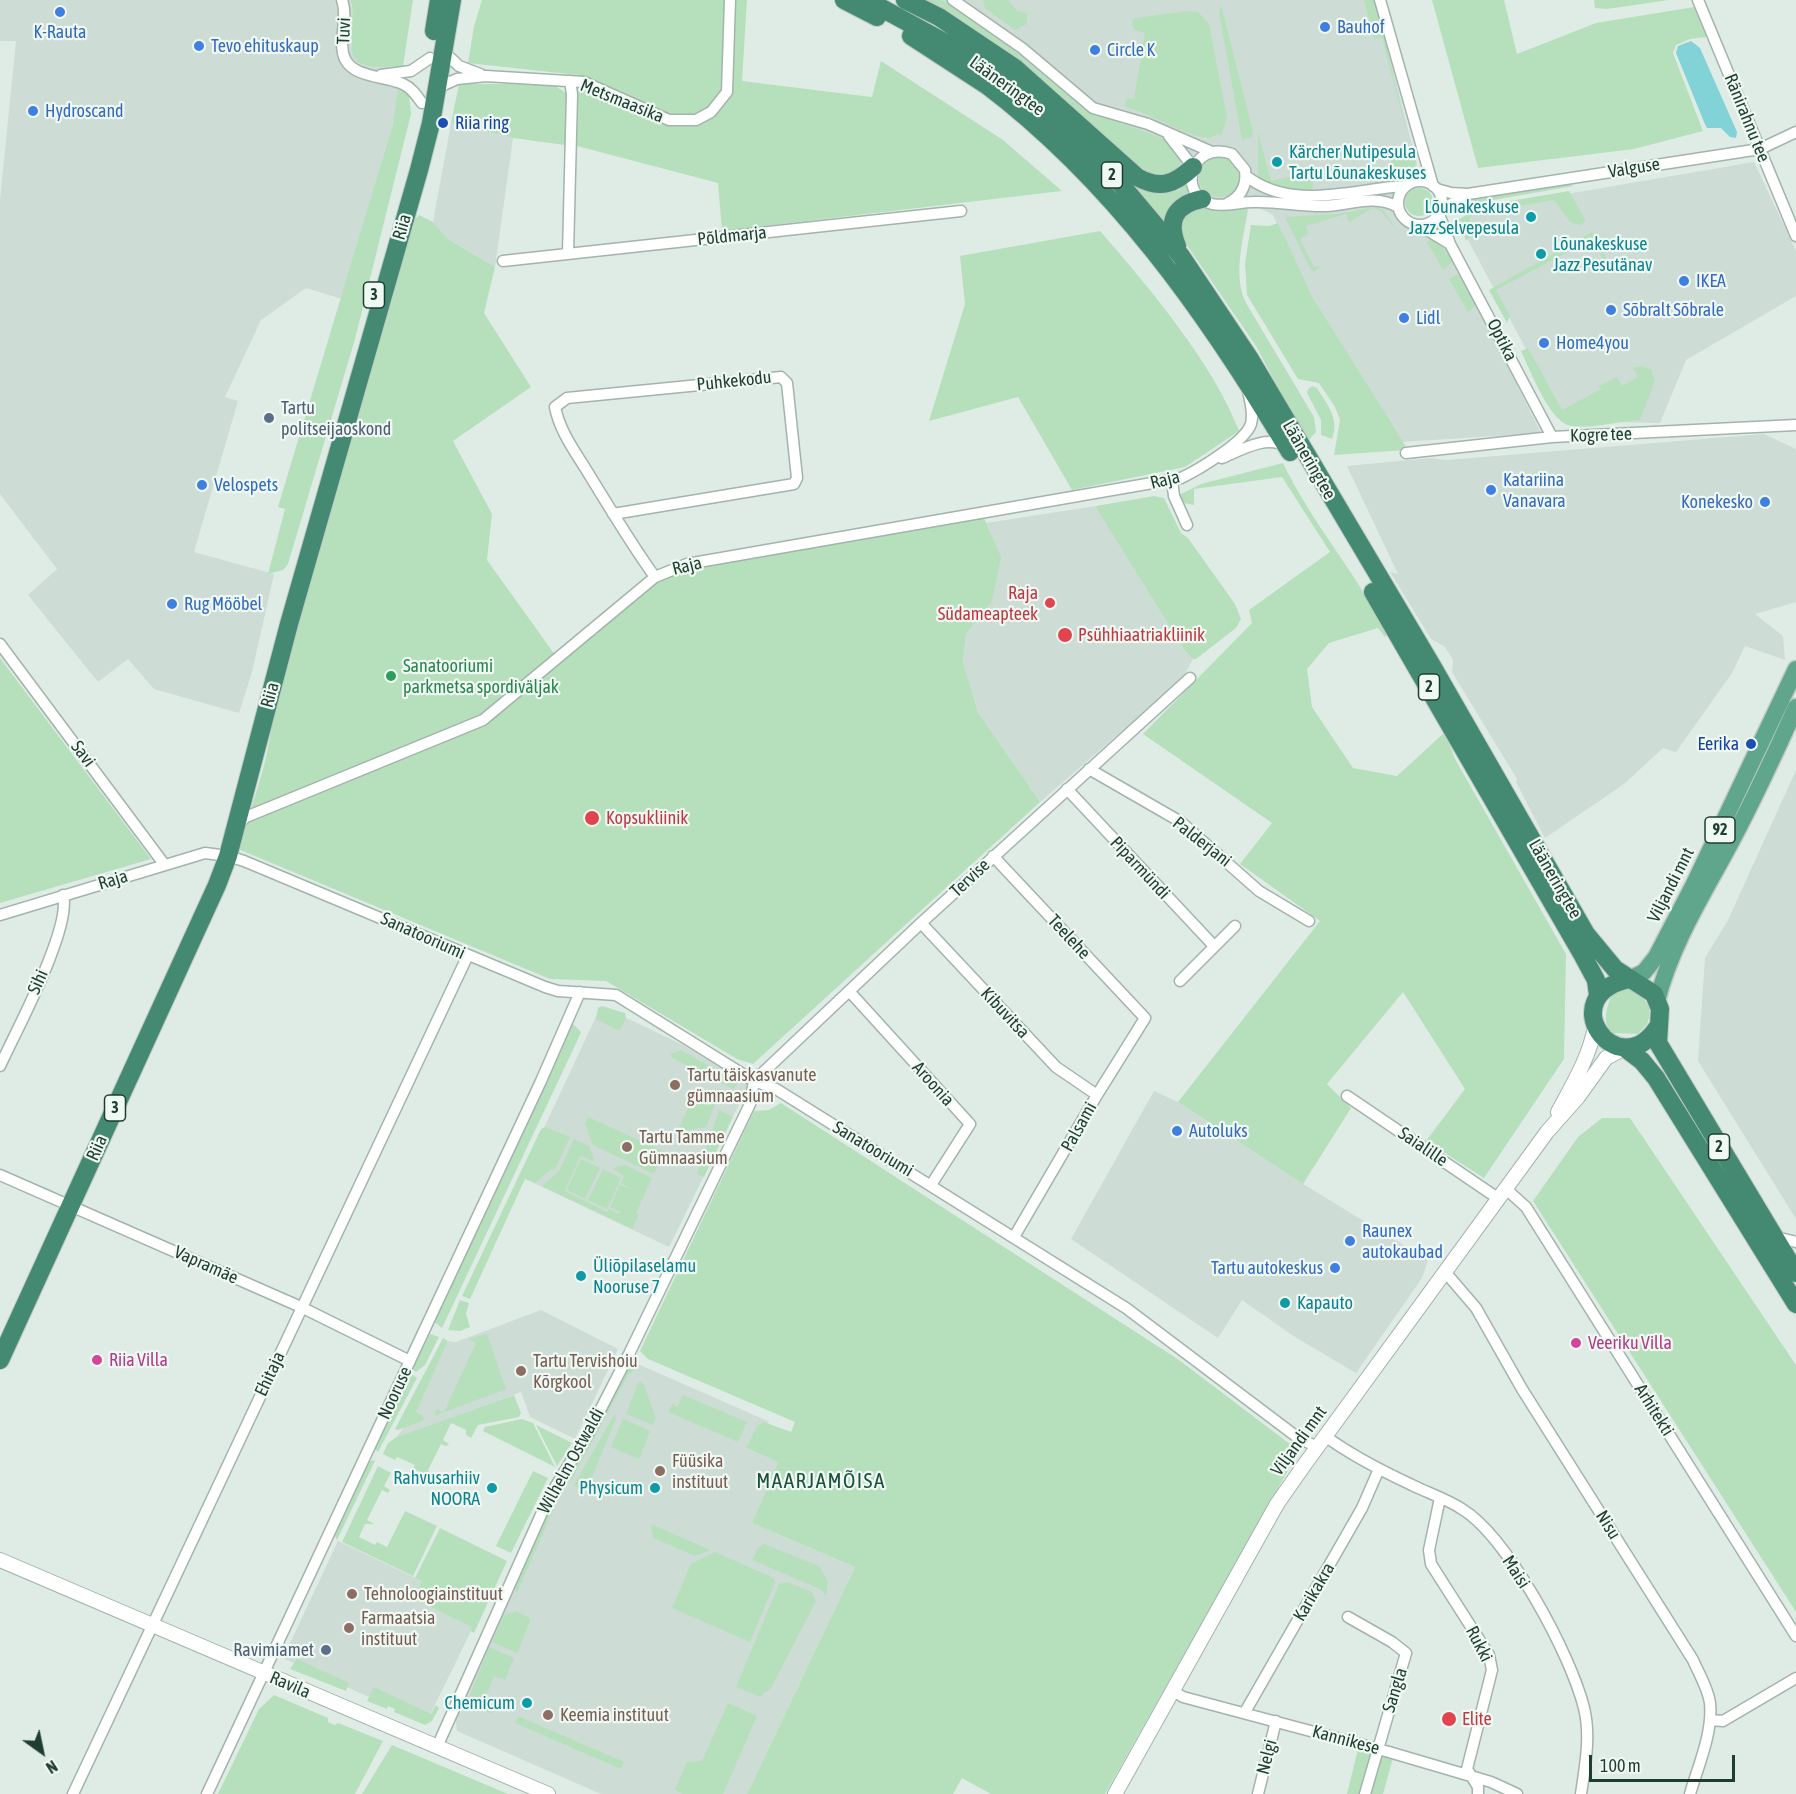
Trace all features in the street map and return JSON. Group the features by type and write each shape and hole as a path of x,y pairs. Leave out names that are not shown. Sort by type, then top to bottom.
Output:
{"highway":[{"name":"Riia","path":"0,1360 236,825 289,624 419,170 437,88 439,0"},
{"name":"Riia","path":"222,855 287,585 378,280 422,103 452,0"},
{"path":"844,0 902,30 995,91"},
{"name":"Lääneringtee","path":"867,0 951,46 1033,102 1119,182 1181,256 1250,359 1431,664 1587,934 1602,956 1630,979 1650,990 1658,1001"},
{"path":"897,0 980,55 1033,102"},
{"path":"905,0 953,26 1015,68 1137,177 1155,185 1166,185 1179,179 1193,168"},
{"name":"Lääneringtee","path":"900,19 995,91 1090,176 1133,224 1191,299 1288,449 1577,945 1596,980 1598,995 1593,1009 1595,1026"},
{"path":"1181,256 1173,235 1172,218 1181,207 1202,199"},
{"path":"1598,995 1615,982 1630,979"},
{"name":"2","path":"1658,1001 1660,1018 1657,1028 1658,1043 1771,1232 1794,1266"},
{"name":"2","path":"1595,1026 1607,1042 1625,1048 1642,1061 1656,1078 1796,1304"},
{"path":"1625,1048 1643,1044 1657,1028"},
{"name":"Riia","path":"0,1341 67,1204"}],"main road":[{"name":"Viljandi mnt","path":"1630,979 1644,972 1656,957 1698,877 1796,669"},
{"name":"Viljandi mnt","path":"1658,1001 1664,975 1681,936 1739,827 1796,707"}],"street":[{"name":"Tuvi","path":"342,0 346,13 344,57 351,68 410,88 422,103"},
{"name":"Metsmaasika","path":"437,88 457,79 486,76 570,81 596,86 661,117 679,122 696,120 711,112 727,92 730,0"},
{"path":"953,0 1022,48 1093,108 1148,124 1212,152 1232,154 1242,165 1246,176 1241,192 1228,203"},
{"path":"1380,0 1419,142 1435,187 1441,195 1440,212 1432,222 1419,225"},
{"name":"Ränirahnu tee","path":"1698,0 1796,236"},
{"name":"Tuvi","path":"378,76 411,72 436,54"},
{"name":"Metsmaasika","path":"436,54 486,76"},
{"path":"568,253 572,93 570,81"},
{"path":"1164,132 1179,147 1193,168 1193,187 1202,199 1212,204 1272,202 1322,206 1382,200 1398,207"},
{"name":"Valguse","path":"1435,187 1451,194 1468,194 1760,149 1796,132"},
{"path":"1419,142 1420,166 1398,196 1398,207 1407,222 1419,225 1450,244"},
{"path":"1193,168 1199,160 1212,152"},
{"path":"1246,176 1265,188 1298,196 1321,197 1424,181 1435,187"},
{"name":"Valguse","path":"1440,212 1468,194"},
{"name":"Põldmarja","path":"503,261 962,211"},
{"name":"Optika","path":"1440,212 1450,244 1552,437"},
{"name":"Puhkekodu","path":"613,514 794,484 797,478 787,383 781,377 567,398 555,407 558,421 613,514 655,577"},
{"name":"Raja","path":"1202,466 1248,430 1252,417 1247,386"},
{"name":"Kogre tee","path":"1406,453 1552,437 1796,425"},
{"name":"Raja","path":"236,825 246,817 483,720 655,577 687,564 1172,480 1257,444 1277,443 1288,449"},
{"path":"1172,480 1174,496 1187,525"},
{"name":"Savi","path":"0,644 165,864"},
{"name":"Tervise","path":"754,1081 993,856 1190,678"},
{"name":"Palderjani","path":"1089,769 1181,822 1259,891 1309,921"},
{"name":"Piparmündi","path":"1067,789 1214,946"},
{"name":"Raja","path":"0,915 165,864 205,854 222,855"},
{"name":"Sanatooriumi","path":"222,855 369,912 544,987 616,995 754,1081 776,1089 1126,1308 1297,1437 1321,1441"},
{"name":"Teelehe","path":"993,856 1145,1018"},
{"name":"Sihi","path":"0,1066 62,929 65,902 63,895"},
{"name":"Kibuvitsa","path":"921,923 1056,1067 1097,1095"},
{"path":"1180,981 1235,926"},
{"name":"Ehitaja","path":"73,1794 468,955"},
{"name":"Aroonia","path":"849,991 970,1124 931,1185"},
{"name":"Nooruse","path":"207,1794 546,1071 580,992"},
{"name":"Palsami","path":"1014,1237 1145,1018"},
{"name":"Viljandi mnt","path":"1547,1132 1582,1067 1591,1046 1595,1026"},
{"name":"Viljandi mnt","path":"1115,1794 1277,1504 1547,1132 1578,1097 1606,1058 1625,1048"},
{"name":"Wilhelm Ostwaldi","path":"437,1747 548,1499 590,1430 629,1354 750,1104 754,1081"},
{"name":"Saialille","path":"1347,1096 1503,1194"},
{"name":"Vapramäe","path":"0,1175 301,1307 410,1361"},
{"name":"Arhitekti","path":"1503,1194 1526,1207 1796,1636"},
{"path":"1771,1232 1779,1238 1796,1242"},
{"path":"1763,1252 1794,1266"},
{"name":"Nisu","path":"1446,1273 1476,1308 1522,1389 1693,1660 1710,1701 1710,1720 1690,1794"},
{"name":"Maisi","path":"1321,1441 1461,1508 1487,1530 1558,1638 1584,1709 1587,1743 1581,1794"},
{"name":"Karikakra","path":"1245,1712 1362,1508 1379,1469"},
{"name":"Rukki","path":"1440,1498 1429,1550 1431,1564 1489,1654 1492,1670 1467,1769 1478,1787 1478,1794"},
{"name":"Ravila","path":"0,1560 548,1794"},
{"name":"Sangla","path":"1348,1617 1392,1642 1406,1653 1365,1794"},
{"path":"1710,1720 1723,1721 1796,1678"},
{"name":"Kannikese","path":"1173,1691 1183,1697 1245,1712 1472,1777 1517,1794"},
{"name":"Nelgi","path":"1258,1794 1276,1721"}],"shaded area":[{"path":"0,0 350,0 354,16 351,43 355,59 362,65 403,66 394,120 342,299 306,288 261,320 225,397 238,401 194,552 274,574 252,672 239,713 154,689 128,659 98,682 28,595 57,569 0,494 0,200 16,41 0,41"},
{"path":"942,0 1375,0 1417,164 1414,173 1400,184 1394,198 1394,214 1403,225 1425,233 1442,243 1455,262 1541,433 1402,442 1313,298 1273,215 1258,207 1202,206 1179,170 1123,123 1084,109 992,34"},
{"path":"451,123 513,138 495,267 448,239 433,222"},
{"path":"1754,162 1796,251 1796,296 1686,360 1660,423 1564,421 1466,236 1473,210"},
{"path":"1764,434 1796,449 1796,602 1755,614 1783,636 1785,660 1745,646 1732,673 1676,752 1663,748 1624,784 1545,838 1516,782 1517,779 1452,672 1453,660 1445,647 1431,639 1390,572 1398,574 1347,466"},
{"path":"1096,506 1185,651 1193,659 1183,678 1040,802 978,712 963,662 966,634 992,602 1000,557 986,523"},
{"path":"1796,770 1796,1219 1698,1061 1705,958 1728,920"},
{"name":"Tartu Tamme Gümnaasium","path":"601,1006 679,1043 749,1084 669,1247 521,1177"},
{"path":"1154,1091 1178,1102 1303,1184 1428,1260 1422,1278 1356,1373 1295,1337 1242,1300 1218,1338 1071,1239"},
{"name":"Tartu Tervishoiu Kõrgkool","path":"541,1310 618,1349 575,1439 530,1417 521,1392 395,1439 415,1413 448,1341 456,1342"},
{"path":"631,1361 770,1422 757,1426 746,1448 778,1462 752,1523 855,1567 747,1794 601,1794 457,1731 455,1713 552,1499"},
{"path":"338,1541 422,1581 414,1599 473,1627 426,1723 283,1658"}],"green space":[{"path":"350,0 413,0 403,66 373,66 357,61 352,47 353,17"},
{"path":"482,0 747,0 742,81 872,97 881,61 1003,140 1062,191 722,231 718,183 577,146 578,75 468,63 474,26"},
{"path":"916,0 942,0 951,5 1012,49 1084,109 1164,139 1181,156 1179,167 1168,175 1152,178"},
{"path":"983,0 1008,0 1017,11 1027,13 1027,24 1015,30 985,8"},
{"path":"1364,0 1374,0 1377,7 1408,137 1382,38 1374,39"},
{"path":"1432,0 1504,0 1517,54 1596,23 1694,7 1707,37 1690,39 1676,45 1673,53 1703,131 1634,149 1478,168"},
{"path":"1594,0 1669,0 1607,9 1595,8"},
{"path":"1221,5 1253,132 1252,137 1242,140 1219,12"},
{"path":"1187,11 1198,12 1209,24 1227,118 1221,136 1218,134 1210,138 1189,133 1126,107 1125,104 1127,98 1134,99 1145,33 1134,30 1132,21 1136,18"},
{"path":"970,41 1158,193 1177,191 1186,185 1191,195 1165,223"},
{"path":"459,84 552,84 566,93 565,145 513,138 451,123"},
{"path":"398,90 406,91 409,95 411,114 355,339 288,564 283,570 268,574 285,509 278,507 393,124"},
{"path":"1258,132 1271,181 1307,173 1313,181 1312,190 1288,191 1258,180"},
{"path":"1406,152 1415,158 1413,172 1407,179 1393,184 1390,175 1395,170 1386,171 1394,156"},
{"path":"1219,157 1233,163 1239,177 1233,191 1219,197 1205,191 1199,177 1205,163"},
{"path":"1568,184 1574,186 1481,202 1458,213 1454,208 1467,200"},
{"path":"1419,188 1429,192 1433,202 1429,212 1419,216 1409,212 1405,202 1409,192"},
{"path":"1569,191 1586,221 1580,225 1570,222 1554,200 1475,213 1470,218 1471,235 1466,241 1458,220 1481,206"},
{"path":"1202,206 1248,209 1239,268 1242,292 1246,303 1314,417 1316,432 1307,442 1256,346 1180,235 1183,215"},
{"path":"1377,207 1384,211 1398,232 1381,211 1373,208 1349,222 1346,214 1306,226 1308,234 1300,239 1314,267 1321,266 1314,272 1285,217 1337,214"},
{"path":"419,215 433,222 448,239 495,267 484,313 531,387 453,441 492,514 487,560 558,659 663,576 779,552 984,518 1001,557 992,602 966,634 963,662 978,712 1040,802 753,1064 737,1059 606,981 550,979 238,849 264,766 272,716 338,474 415,219"},
{"path":"1278,223 1313,298 1405,445 1405,450 1334,455 1340,420 1335,407 1319,383 1298,379 1247,295 1245,263 1251,225 1269,226"},
{"path":"1100,231 1178,326 1213,379 1239,431 1185,467 1072,490 1018,397 929,421 965,304 960,256"},
{"path":"1592,232 1610,266 1607,266 1592,239 1496,290 1510,316 1507,323 1489,290"},
{"path":"1434,236 1453,261 1443,270 1427,242"},
{"path":"1456,275 1462,276 1477,305 1468,312 1449,279"},
{"path":"1528,348 1562,410 1601,389 1599,386 1617,377 1622,386 1638,377 1633,368 1642,366 1651,370 1655,381 1640,420 1588,426 1571,426 1563,423 1548,406 1535,382 1521,351"},
{"path":"1313,386 1317,388 1331,412 1334,425 1332,439 1321,435 1321,420 1307,393 1308,389"},
{"path":"1283,463 1307,507 1363,591 1387,635 1385,637 1378,628 1329,643 1307,669 1312,707 1353,768 1397,776 1445,732 1455,759 1566,954 1564,1059 1484,1178 1426,1141 1465,1089 1403,992 1327,1084 1351,1108 1303,1184 1178,1102 1320,921 1240,864 1272,823 1143,734 1252,623 1249,610 1330,552 1282,477 1194,489 1194,505 1184,503 1179,495 1201,484"},
{"path":"1154,496 1164,498 1181,533 1188,538 1235,604 1241,619 1236,628 1196,659 1185,651 1096,506"},
{"path":"0,658 151,859 0,903"},
{"path":"1629,988 1649,1007 1647,1024 1638,1034 1610,1033 1606,1015 1611,996"},
{"path":"602,1006 625,1013 626,1017 621,1029 617,1030 596,1019 598,1008"},
{"path":"572,1023 581,1032 579,1037 442,1328 433,1321"},
{"path":"681,1050 735,1081 735,1075 740,1079 734,1089 671,1057 671,1054"},
{"path":"718,1088 721,1090 706,1127 683,1131 678,1129 693,1099 709,1106"},
{"path":"781,1103 1179,1360 1299,1451 1105,1794 991,1794 962,1778 953,1794 747,1794 855,1567 752,1523 778,1462 746,1448 757,1426 764,1422 791,1432 795,1422 648,1359 640,1351 754,1111 769,1110"},
{"path":"719,1110 733,1117 704,1177 697,1174"},
{"path":"588,1117 687,1162 682,1167 665,1159 663,1163 660,1162 654,1174 593,1145 585,1123"},
{"path":"1602,1118 1630,1118 1796,1365 1796,1612 1533,1201 1578,1137"},
{"path":"545,1127 570,1137 555,1169 550,1170 535,1183 525,1179 470,1299 462,1296 541,1129"},
{"path":"574,1139 589,1146 594,1159 593,1161 580,1156 565,1191 607,1212 609,1209 619,1214 620,1212 610,1207 620,1185 632,1189 621,1183 624,1176 613,1168 625,1165 652,1178 636,1213 639,1215 632,1229 542,1186 559,1171"},
{"path":"581,1159 600,1168 585,1199 567,1190"},
{"path":"603,1169 621,1178 607,1209 588,1200"},
{"path":"460,1300 469,1303 466,1314 470,1327 460,1331 448,1330"},
{"path":"430,1334 439,1337 425,1365 416,1372 412,1369"},
{"path":"487,1334 506,1389 434,1416 437,1409 444,1412 476,1343 469,1339"},
{"path":"443,1338 448,1341 416,1412 423,1416 424,1420 398,1430 395,1429"},
{"path":"639,1366 628,1375 571,1481 564,1482 594,1433 627,1369"},
{"path":"412,1374 417,1378 378,1452 374,1448 409,1375"},
{"path":"639,1381 643,1383 656,1418 653,1425 626,1414"},
{"path":"514,1395 521,1413 519,1417 478,1425 471,1438 466,1435 466,1430 451,1423 443,1440 449,1444 446,1446 441,1444 428,1470 433,1477 413,1469 415,1465 383,1454 388,1443 395,1438"},
{"path":"683,1395 747,1422 738,1442 668,1412 672,1404 678,1407"},
{"path":"614,1415 616,1419 588,1486 582,1490 574,1485"},
{"path":"522,1419 533,1423 555,1467 483,1431 485,1427"},
{"path":"623,1419 650,1431 639,1459 611,1447"},
{"path":"536,1425 572,1443 557,1466"},
{"path":"375,1460 337,1540 334,1534 368,1462"},
{"path":"378,1466 391,1473 384,1486 390,1490 388,1493 382,1490 367,1520 374,1524 365,1524 359,1537 375,1545 377,1542 387,1547 405,1511 437,1526 413,1576 342,1542"},
{"path":"533,1471 548,1478 511,1553 496,1546"},
{"path":"554,1508 517,1593 514,1587 548,1511"},
{"path":"651,1524 710,1550 695,1556 653,1538"},
{"path":"440,1528 507,1561 474,1633 471,1631 472,1627 414,1599 422,1581 415,1578"},
{"path":"764,1544 819,1566 828,1581 826,1596 822,1590 752,1560 758,1548"},
{"path":"715,1552 774,1578 775,1582 750,1642 672,1608 691,1564"},
{"path":"787,1582 812,1592 816,1601 770,1690 763,1693 761,1697 736,1687 779,1584"},
{"path":"517,1611 531,1619 517,1653 492,1642 504,1615"},
{"path":"489,1647 514,1658 505,1680 494,1676 484,1701 495,1706 492,1714 470,1704 468,1700"},
{"path":"297,1659 349,1683 346,1691 290,1669"},
{"path":"374,1687 431,1714 436,1705 439,1708 432,1721 425,1725 394,1712 395,1709 388,1706 387,1709 367,1701"},
{"path":"274,1695 328,1718 328,1722 335,1725 338,1723 383,1741 355,1794 218,1794 259,1709"},
{"path":"728,1703 757,1716 723,1794 683,1794 675,1790 687,1762 702,1761"},
{"path":"518,1716 624,1762 621,1769 515,1723"},
{"path":"392,1745 508,1794 362,1794"},
{"path":"1358,1749 1393,1758 1383,1794 1347,1794"}],"water":[{"path":"1691,41 1700,48 1737,132 1736,138 1730,137 1721,128 1707,128 1704,122 1676,53 1678,46"}],"place":[{"name":"K-Rauta","path":"60,12"},
{"name":"Bauhof","path":"1325,27"},
{"name":"Tevo ehituskaup","path":"199,46"},
{"name":"Circle K","path":"1095,50"},
{"name":"Hydroscand","path":"33,111"},
{"name":"Riia ring","path":"443,123"},
{"name":"Kärcher Nutipesula Tartu Lõunakeskuses","path":"1277,162"},
{"name":"Lõunakeskuse Jazz Selvepesula","path":"1531,217"},
{"name":"Lõunakeskuse Jazz Pesutänav","path":"1541,254"},
{"name":"IKEA","path":"1684,281"},
{"name":"Sõbralt Sõbrale","path":"1611,310"},
{"name":"Lidl","path":"1404,318"},
{"name":"Home4you","path":"1544,343"},
{"name":"Tartu politseijaoskond","path":"269,418"},
{"name":"Velospets","path":"202,485"},
{"name":"Katariina Vanavara","path":"1491,490"},
{"name":"Konekesko","path":"1765,502"},
{"name":"Raja Südameapteek","path":"1050,603"},
{"name":"Rug Mööbel","path":"172,604"},
{"name":"Psühhiaatriakliinik","path":"1065,635"},
{"name":"Sanatooriumi parkmetsa spordiväljak","path":"391,676"},
{"name":"Eerika","path":"1751,744"},
{"name":"Kopsukliinik","path":"592,818"},
{"name":"Tartu täiskasvanute gümnaasium","path":"675,1085"},
{"name":"Autoluks","path":"1177,1131"},
{"name":"Tartu Tamme Gümnaasium","path":"627,1147"},
{"name":"Raunex autokaubad","path":"1350,1241"},
{"name":"Tartu autokeskus","path":"1335,1268"},
{"name":"Üliõpilaselamu Nooruse 7","path":"581,1276"},
{"name":"Kapauto","path":"1285,1303"},
{"name":"Veeriku Villa","path":"1576,1343"},
{"name":"Riia Villa","path":"97,1360"},
{"name":"Tartu Tervishoiu Kõrgkool","path":"521,1371"},
{"name":"Füüsika instituut","path":"660,1471"},
{"name":"Rahvusarhiiv NOORA","path":"492,1488"},
{"name":"Physicum","path":"655,1488"},
{"name":"Tehnoloogiainstituut","path":"352,1594"},
{"name":"Farmaatsia instituut","path":"349,1628"},
{"name":"Ravimiamet","path":"326,1650"},
{"name":"Chemicum","path":"527,1703"},
{"name":"Keemia instituut","path":"548,1715"},
{"name":"Elite","path":"1449,1719"}],"district":[{"name":"MAARJAMÕISA","path":"821,1481"}]}
